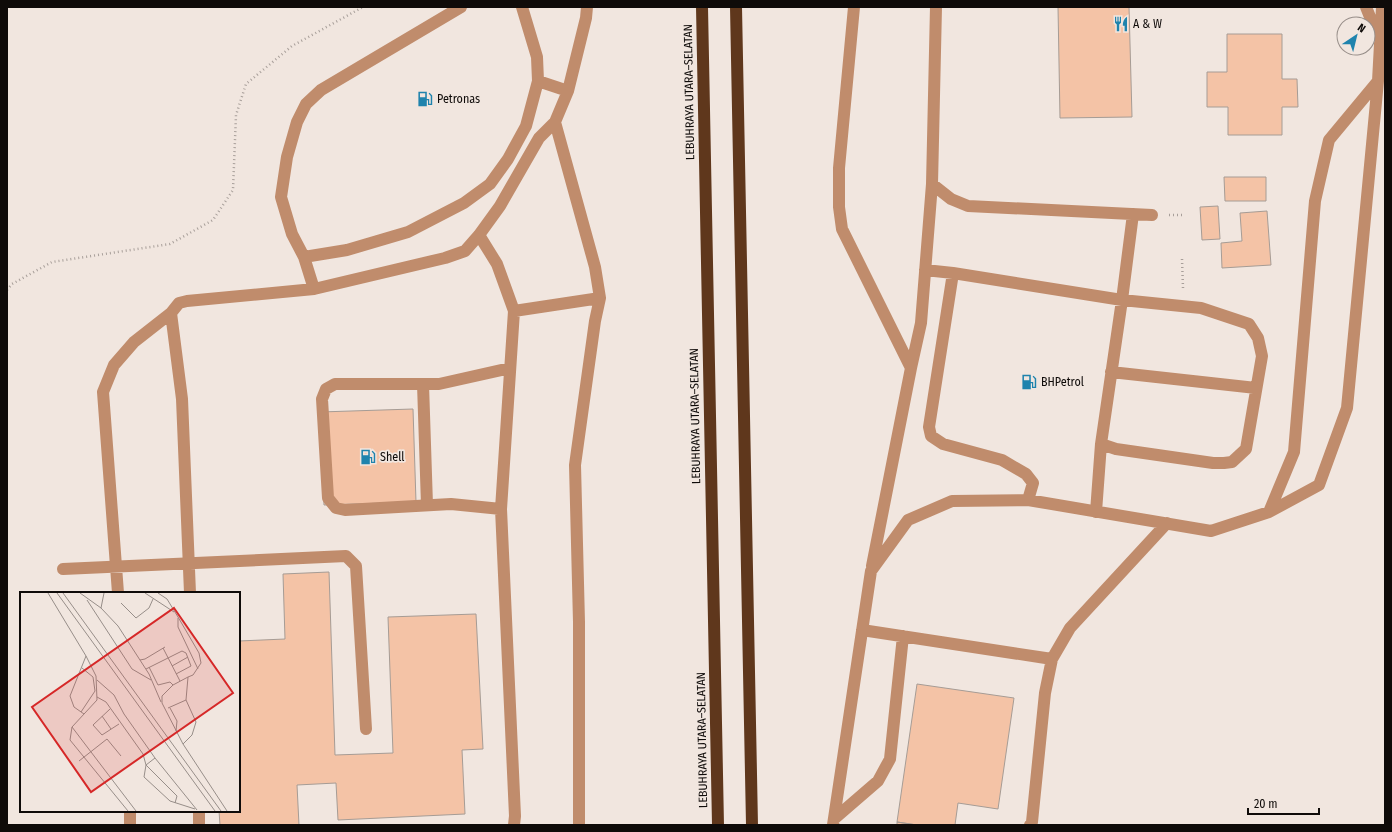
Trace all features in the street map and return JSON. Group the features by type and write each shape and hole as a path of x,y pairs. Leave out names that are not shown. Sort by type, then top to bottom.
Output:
{"highway":[{"name":"LEBUHRAYA UTARA–SELATAN","path":"702,7 718,825"},
{"path":"736,7 752,825"}],"lane":[{"path":"314,289 304,257 292,234 281,197 287,157 297,122 306,104 321,90 461,7"},
{"path":"304,257 347,250 408,232 464,203 490,184 508,159 526,126 538,81 537,57 522,7"},
{"path":"118,592 103,392 114,365 134,342 171,313 180,303 187,301 314,289 445,258 465,251 479,235 500,206 539,138 555,122 568,91 586,18 587,7"},
{"path":"854,7 839,168 839,207 842,229 911,368"},
{"path":"834,822 871,571 921,323 932,184 936,7"},
{"path":"1366,7 1380,41"},
{"path":"871,571 908,520 952,501 1028,500 1211,530 1269,512 1319,485 1347,408 1378,82 1382,7"},
{"path":"538,81 568,91"},
{"path":"1269,512 1294,452 1316,201 1329,140 1378,82"},
{"path":"555,122 595,267 600,298 595,321 575,465 579,622 579,825"},
{"path":"932,184 951,199 968,206 1152,215"},
{"path":"1096,512 1101,444 1133,214"},
{"path":"479,235 497,264 514,310 501,509 515,816 514,825"},
{"path":"925,270 1122,300 1201,308 1248,324 1258,338 1262,356 1246,449 1232,462 1213,463 1116,449 1101,444"},
{"path":"952,273 929,427 931,436 943,444 1002,460 1026,474 1033,483 1028,500"},
{"path":"514,310 600,298"},
{"path":"171,313 182,399 190,592"},
{"path":"501,509 451,504 345,510 336,508 328,498 322,399 326,389 335,384 439,384 510,368"},
{"path":"1111,372 1256,388"},
{"path":"424,384 427,505"},
{"path":"1030,825 1032,822 1045,693 1052,659 1070,628 1167,523"},
{"path":"63,569 346,556 356,566 366,729"},
{"path":"862,630 1052,659"},
{"path":"834,822 878,781 890,759 903,636"},
{"path":"130,812 130,825"},
{"path":"199,812 199,825"}],"path":[{"path":"7,290 12,284 52,262 170,244 213,220 232,190 236,115 246,84 292,46 363,7"},
{"path":"1182,259 1183,306"}],"building":[{"path":"1058,7 1129,7 1132,117 1060,118"},
{"path":"1227,34 1282,34 1282,79 1297,79 1298,107 1282,107 1282,135 1228,135 1228,107 1207,107 1207,72 1227,72"},
{"path":"1224,177 1266,177 1266,201 1225,201"},
{"path":"1218,206 1220,239 1202,240 1200,207"},
{"path":"1267,211 1271,265 1222,268 1221,243 1242,241 1240,213"},
{"name":"Shell","path":"413,409 416,502 324,505 320,412"},
{"path":"329,572 335,755 393,753 388,617 476,614 483,749 462,750 465,814 338,820 336,783 297,785 299,825 220,825 219,812 240,812 240,641 285,639 283,574"},
{"path":"917,684 1014,698 998,809 958,803 955,825 917,825 897,822"},
{"path":"897,822 917,825 897,825"}],"place":[{"name":"A & W","path":"1121,24"},
{"name":"Petronas","path":"425,99"},
{"name":"BHPetrol","path":"1029,382"},
{"name":"Shell","path":"368,457"}]}
